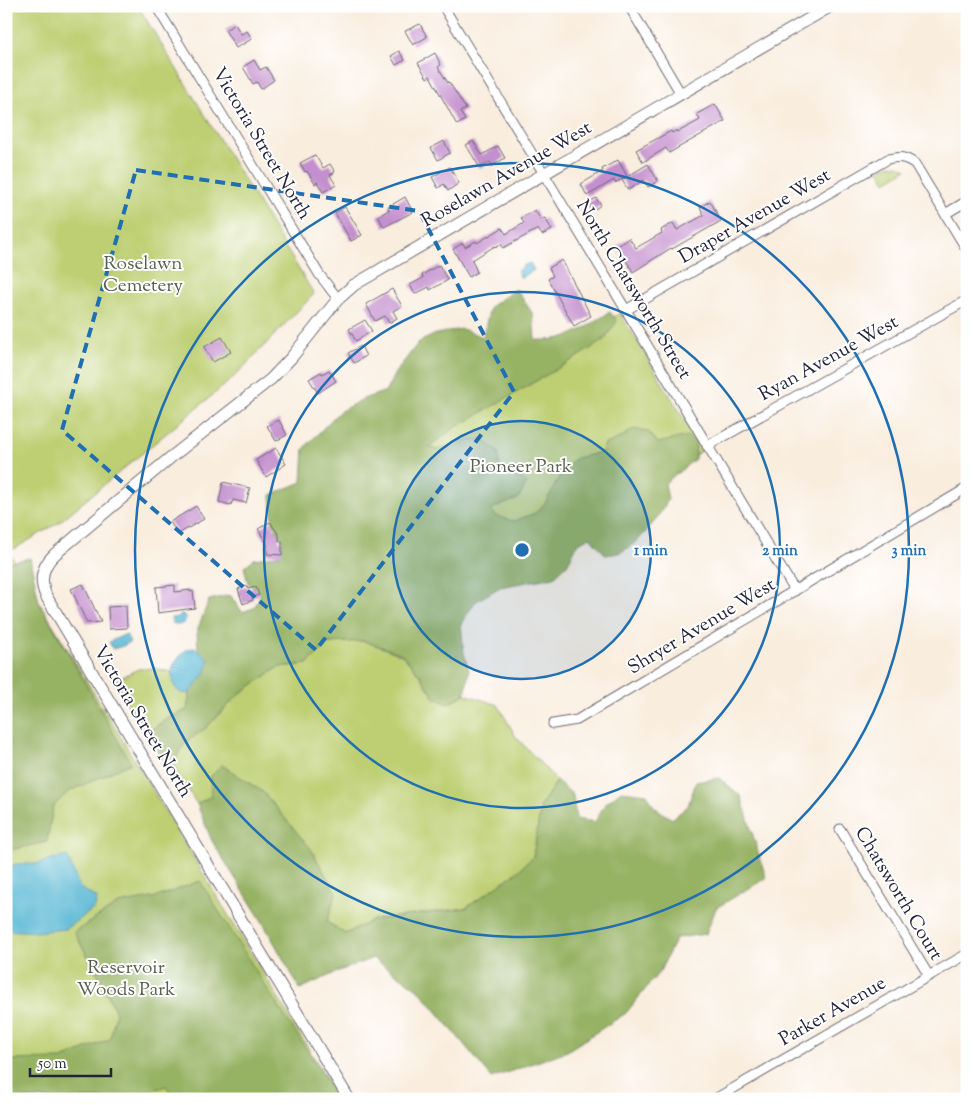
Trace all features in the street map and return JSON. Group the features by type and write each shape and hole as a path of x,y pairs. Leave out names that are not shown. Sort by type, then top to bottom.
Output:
{"street":[{"name":"Victoria Street North","path":"156,6 319,274 338,299"},
{"name":"North Chatsworth Street","path":"443,6 795,591"},
{"path":"629,6 681,94"},
{"name":"Roselawn Avenue West","path":"230,412 271,379 291,358 338,299 354,285 681,94 823,8"},
{"name":"Draper Avenue West","path":"626,310 888,159 903,157 915,164 946,214"},
{"path":"967,201 946,214 967,250"},
{"name":"Ryan Avenue West","path":"707,446 967,300"},
{"name":"Victoria Street North","path":"230,412 170,458 55,554 45,566 42,581 46,596 79,652 350,1099"},
{"name":"Shryer Avenue West","path":"553,724 577,720 967,488"},
{"name":"Chatsworth Court","path":"840,829 929,976"},
{"name":"Parker Avenue","path":"715,1099 967,954"}],"highlighted area":[{"path":"136,170 419,211 514,392 316,650 62,430"}],"green space":[{"path":"6,6 138,6 314,294 232,379 58,523 9,552 339,1099 6,1099"},
{"path":"890,165 899,165 907,169 886,182 879,170"},
{"path":"516,289 533,314 535,340 566,337 610,312 617,321 604,340 455,428 428,447 438,450 460,441 483,439 498,452 500,468 512,471 527,483 518,499 491,509 496,516 514,521 535,513 546,502 562,472 576,458 602,452 605,444 620,438 634,429 649,432 658,443 687,436 696,444 695,459 665,483 668,500 654,522 642,536 621,552 606,555 590,537 578,543 567,565 554,577 500,587 475,602 461,624 464,653 469,671 465,694 448,704 434,697 420,675 402,654 364,641 329,643 307,664 279,667 239,694 207,727 185,743 173,767 160,756 145,734 168,718 187,710 190,693 209,659 198,650 197,631 209,600 230,595 242,612 254,608 261,594 248,583 244,567 254,559 280,555 283,541 273,524 271,495 302,482 304,449 339,412 363,399 386,391 395,373 419,342 436,334 462,329 483,337 490,307"},
{"name":"Pioneer Park","path":"620,313 703,450 421,621 338,484"},
{"path":"30,558 39,602 131,763 68,792 53,807 47,842 6,851 6,563"},
{"path":"364,641 402,655 420,675 434,697 448,704 465,694 498,705 516,737 557,781 541,806 533,857 516,873 466,908 374,920 345,934 327,922 211,776 211,796 197,804 173,767 185,743 207,727 239,694 279,667 307,664 328,643"},
{"path":"154,668 171,672 176,688 181,692 190,693 187,710 168,718 145,734 114,681 138,669"},
{"path":"222,765 263,792 311,849 336,893 327,922 345,934 374,920 466,908 516,873 533,857 541,805 557,781 573,795 576,819 595,822 605,804 621,791 647,794 654,807 672,819 688,806 696,782 719,778 741,796 766,878 716,908 706,934 676,938 660,971 626,1013 567,1051 492,1078 419,990 373,958 300,989 262,921 212,841 197,804 211,796 211,776"},
{"name":"Reservoir Woods Park","path":"200,881 339,1099 176,1099 166,1086 126,1099 6,1099 6,1065 10,1060 62,1059 110,1039 116,1013 100,978 74,932 118,904 157,897"}],"water":[{"path":"530,263 534,270 521,278 517,271 523,268 522,266"},
{"path":"182,614 186,619 184,623 179,625 172,623 171,618"},
{"path":"126,634 130,642 113,649 109,642"},
{"path":"195,648 209,659 206,672 190,693 180,692 174,685 172,669 187,649"},
{"path":"67,856 80,888 97,898 95,908 65,929 37,932 6,930 6,868 16,864 35,864"}],"building":[{"path":"235,24 241,34 247,31 252,39 236,48 225,30"},
{"path":"420,24 427,37 413,45 405,31"},
{"path":"399,51 405,60 396,65 391,56"},
{"path":"435,53 441,65 438,67 466,109 460,112 465,120 457,125 430,76 427,78 418,63"},
{"path":"254,60 260,70 266,67 274,80 261,89 257,82 253,84 243,67"},
{"path":"715,104 725,121 669,153 666,148 643,162 636,150 671,131 672,133 677,130 678,132 700,120 697,114"},
{"path":"444,141 450,153 438,160 431,148"},
{"path":"473,141 482,155 498,146 505,158 492,166 490,162 480,168 466,145"},
{"path":"315,155 323,168 330,164 335,172 330,175 336,185 323,192 317,182 315,184 307,171 305,172 300,163"},
{"path":"618,160 627,176 615,183 614,180 587,196 581,184"},
{"path":"648,164 658,181 648,187 644,180 628,190 622,180"},
{"path":"450,167 459,183 448,191 444,184 438,188 432,177"},
{"path":"405,197 413,212 384,227 378,216 389,210 388,207"},
{"path":"596,198 601,205 592,211 588,203"},
{"path":"710,201 721,221 671,248 633,272 617,246 629,238 636,248 662,233 661,230 673,223 677,230 704,215 700,207"},
{"path":"345,207 362,235 351,241 335,213"},
{"path":"535,210 541,220 545,218 552,230 542,235 538,229 503,248 501,244 495,246 472,260 477,272 469,277 453,249 463,243 465,247 476,241 477,243 502,228 506,234 524,223 521,218"},
{"path":"562,260 591,316 574,326 548,279 553,276 549,268"},
{"path":"439,265 448,280 430,290 429,287 415,294 410,285 423,278 422,275"},
{"path":"392,289 402,306 393,311 397,318 389,323 385,316 375,321 366,304"},
{"path":"365,320 372,331 356,341 349,329"},
{"path":"222,337 231,352 213,362 204,347"},
{"path":"361,346 366,356 354,363 348,353"},
{"path":"329,370 336,381 318,393 309,379"},
{"path":"279,420 287,435 276,441 267,426"},
{"path":"276,448 286,464 266,477 256,460"},
{"path":"223,482 250,488 246,503 233,500 231,505 219,502"},
{"path":"196,506 204,519 178,534 170,522"},
{"path":"270,522 279,535 279,541 282,541 282,555 267,554 267,544 258,529"},
{"path":"83,584 101,622 87,623 71,589"},
{"path":"175,585 175,592 193,591 195,608 158,613 156,587"},
{"path":"247,586 248,589 256,587 259,595 252,597 253,600 243,604 238,589"},
{"path":"126,606 127,628 109,629 108,607"}],"park label":[{"name":"Roselawn Cemetery","path":"143,275"}]}
